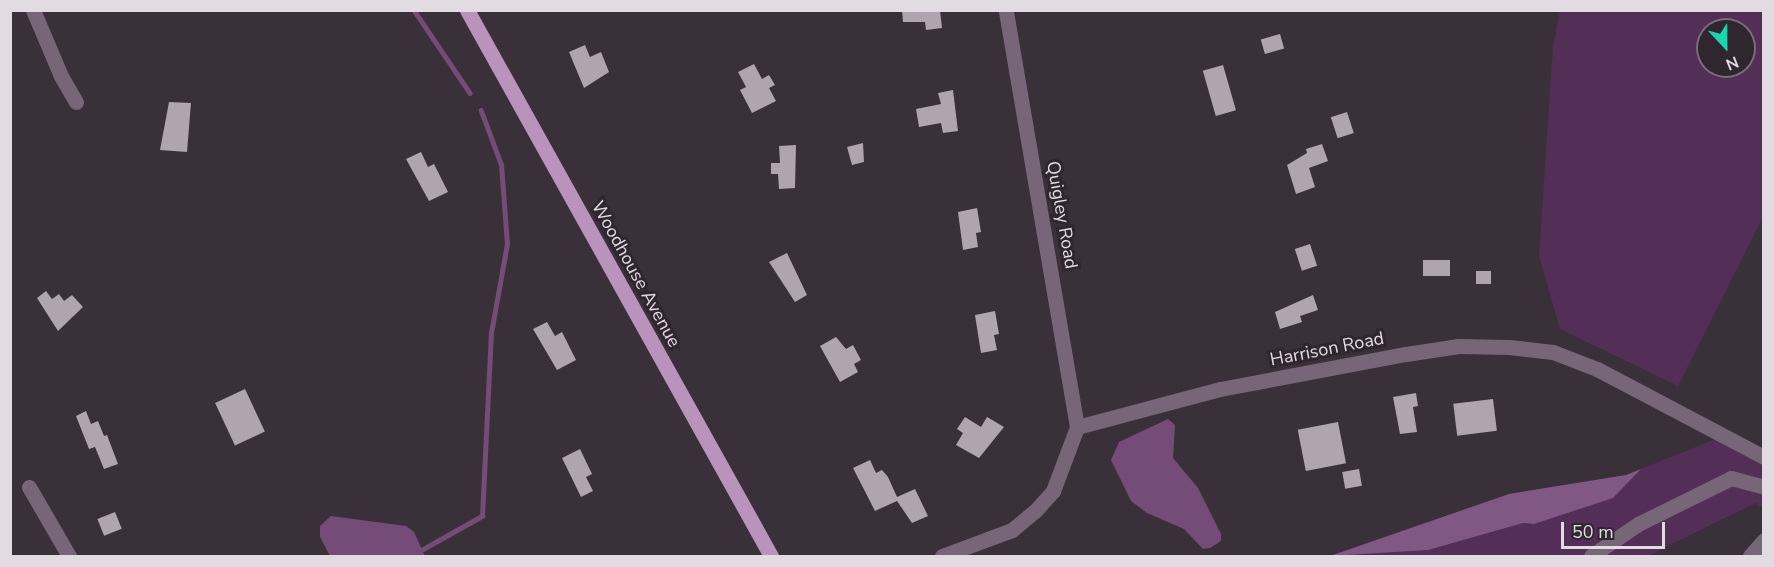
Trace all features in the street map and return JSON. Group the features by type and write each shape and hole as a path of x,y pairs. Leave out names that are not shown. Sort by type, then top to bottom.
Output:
{"main road":[{"name":"Woodhouse Avenue","path":"467,10 771,556"}],"street":[{"path":"33,10 61,76 76,102"},
{"name":"Quigley Road","path":"1006,10 1077,427"},
{"name":"Harrison Road","path":"1077,427 1220,389 1385,358 1458,346 1509,347 1553,352 1597,369 1764,457"},
{"path":"942,556 1012,530 1035,511 1053,491 1077,427"},
{"path":"1591,556 1638,524 1731,478 1764,487"},
{"path":"29,487 69,556"},
{"path":"1750,556 1764,540"}],"shaded area":[{"path":"1560,11 1763,11 1763,217 1678,386 1560,329 1539,256 1553,47"},
{"path":"1168,419 1175,425 1173,458 1198,488 1221,534 1221,541 1210,548 1203,549 1184,529 1147,513 1131,501 1111,460 1119,442"},
{"path":"1718,438 1763,464 1763,508 1756,503 1648,556 1330,556 1509,494 1626,475"},
{"path":"1641,469 1613,498 1534,524 1523,523 1428,550 1330,556 1509,494 1626,475"},
{"path":"331,516 406,526 414,532 425,556 330,556 320,537 320,526"}],"building":[{"path":"902,10 940,10 942,28 926,30 925,22 903,22"},
{"path":"1280,34 1284,48 1265,54 1261,40"},
{"path":"585,45 590,57 601,52 609,72 584,88 569,52"},
{"path":"754,64 762,79 769,75 775,85 769,88 776,101 752,113 740,90 746,87 738,72"},
{"path":"1223,65 1236,110 1216,116 1203,71"},
{"path":"953,90 958,131 943,133 941,123 919,127 916,109 941,104 938,93"},
{"path":"169,102 191,103 187,152 160,150"},
{"path":"1347,112 1354,133 1338,138 1331,117"},
{"path":"863,143 864,162 852,165 847,147"},
{"path":"1322,144 1328,161 1309,168 1315,187 1296,194 1287,165 1307,153 1306,149"},
{"path":"796,145 795,188 779,189 778,174 771,174 771,163 780,163 779,146"},
{"path":"421,152 428,167 434,164 448,192 429,201 406,159"},
{"path":"977,208 981,232 976,233 978,247 963,250 958,212"},
{"path":"1310,244 1317,266 1302,271 1295,249"},
{"path":"787,253 807,295 795,302 769,262"},
{"path":"1423,260 1450,260 1450,276 1423,276"},
{"path":"1476,271 1491,271 1491,284 1476,284"},
{"path":"46,291 52,299 59,294 64,301 72,295 83,307 58,331 37,298"},
{"path":"1313,295 1318,310 1300,316 1302,322 1280,329 1275,312"},
{"path":"995,311 999,334 994,335 997,350 981,353 975,315"},
{"path":"547,322 555,336 562,332 576,360 557,370 533,329"},
{"path":"836,337 846,349 853,345 861,360 854,364 858,372 840,382 820,346"},
{"path":"245,389 265,432 235,446 215,403"},
{"path":"1416,393 1418,406 1413,407 1417,432 1400,434 1393,397"},
{"path":"1493,399 1497,431 1457,436 1453,404"},
{"path":"86,411 91,424 98,421 104,436 107,435 118,464 104,469 95,447 89,449 76,416"},
{"path":"965,417 981,427 987,417 1004,427 979,458 956,445 963,433 957,429"},
{"path":"1338,422 1346,463 1306,471 1298,430"},
{"path":"580,449 592,474 586,477 593,491 581,497 562,458"},
{"path":"870,460 876,473 882,470 888,477 897,497 915,489 928,516 912,523 897,501 875,511 853,468"},
{"path":"1359,469 1362,486 1345,489 1342,472"},
{"path":"115,512 122,529 104,536 97,519"}],"waterway":[{"path":"414,10 470,93"},
{"path":"423,549 482,516 491,333 507,244 501,165 481,111"}]}
